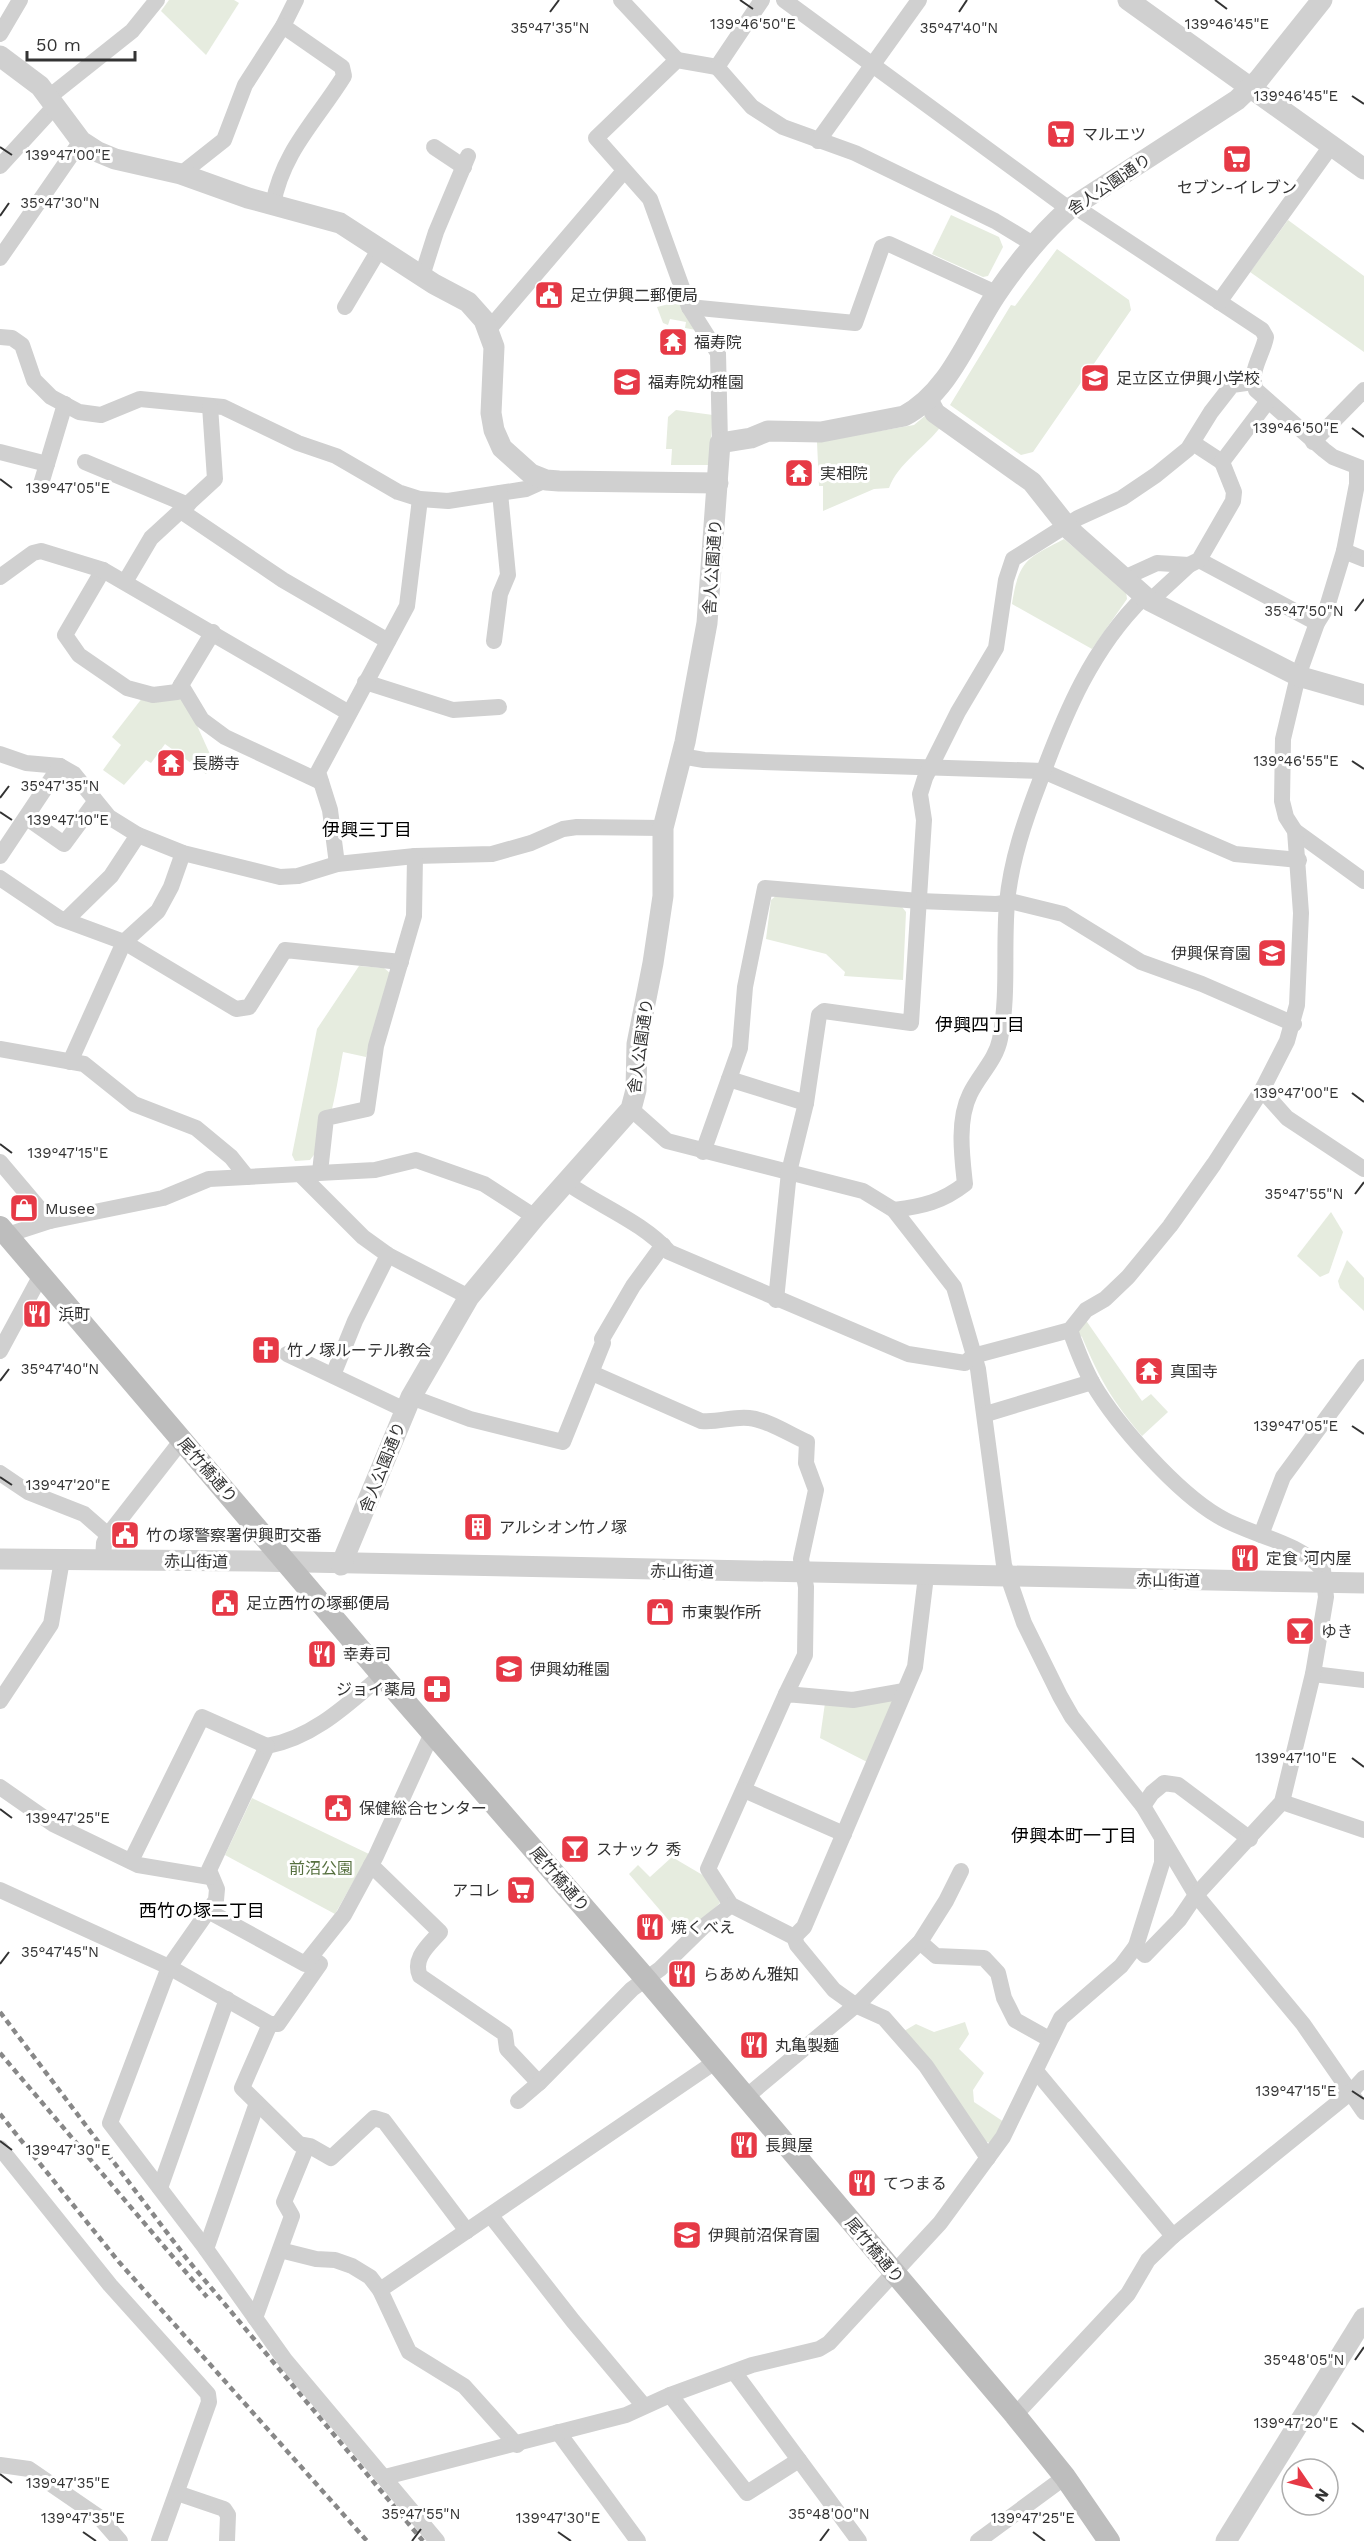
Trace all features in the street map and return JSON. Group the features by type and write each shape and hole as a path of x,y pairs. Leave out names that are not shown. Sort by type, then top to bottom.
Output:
{"main road":[{"name":"尾竹橋通り","path":"4,1231 382,1675 646,1979 1016,2415 1065,2477 1109,2541"}],"street":[{"path":"0,34 20,0"},
{"path":"0,166 52,102 132,31 157,0"},
{"path":"181,174 224,140 245,85 283,26 296,0"},
{"path":"621,0 677,60 717,67 752,107 783,127 855,153 995,221 1032,244"},
{"path":"717,67 762,0"},
{"path":"784,0 1072,208 1262,330 1266,336 1253,382 1256,390 1313,442 1333,457 1360,468 1344,551 1327,607 1317,623 1298,676 1283,739 1282,801 1286,817 1295,831 1364,882"},
{"path":"818,141 919,0"},
{"path":"1128,0 1364,169"},
{"name":"舎人公園通り","path":"928,400 940,386 996,293 1032,244 1072,208 1237,100 1251,88 1322,0"},
{"path":"273,204 278,179 291,151 321,114 344,76 342,67 283,26"},
{"path":"0,56 40,86 81,141 115,159 181,174 248,198 340,223 422,276 468,302 477,310 489,329 494,347 490,413 494,430 502,448 531,474 546,480 718,483"},
{"path":"677,60 596,138 650,199 689,307 718,353 720,443 751,438 768,431 821,432 904,416 928,400 935,413 1032,482 1066,526 1147,599 1298,676 1364,695"},
{"path":"0,258 81,141"},
{"path":"1219,302 1331,146"},
{"path":"422,276 436,232 466,161 434,147"},
{"path":"489,329 624,171"},
{"path":"689,307 855,323 882,247 889,244 996,293"},
{"path":"345,307 380,248"},
{"path":"0,337 12,338 22,345 34,380 51,397 79,412 101,415 140,399 223,407 298,443 336,456 398,492 420,499 448,501 532,488 546,480"},
{"path":"776,1300 789,1172 806,1103 819,1015 824,1011 911,1023 924,820 920,794 930,768 958,712 996,648 1006,580 1012,559 1066,526 1122,498 1156,476 1193,443 1210,412 1232,385 1253,382"},
{"path":"1313,442 1364,390"},
{"path":"1222,462 1268,401"},
{"path":"41,484 65,404"},
{"path":"125,582 151,538 214,479 210,406"},
{"name":"舎人公園通り","path":"341,1565 408,1403 469,1297 535,1216 631,1109 636,1090 637,1044 663,896 663,828 681,756 707,623 720,443"},
{"path":"894,1210 930,1205 950,1196 965,1184 960,1139 969,1096 998,1050 1000,1039 1007,988 1007,904 1013,865 1024,824 1065,713 1095,657 1147,599 1194,563 1233,501 1234,492 1222,462 1193,443"},
{"path":"1,447 47,464"},
{"path":"85,462 185,508 283,580 388,640"},
{"path":"494,641 500,594 508,575 500,493"},
{"path":"337,864 330,810 318,772 407,606 420,499"},
{"path":"0,578 40,550 103,570 349,713"},
{"path":"1344,551 1364,559"},
{"path":"1124,578 1157,563 1194,563 1317,623"},
{"path":"103,570 66,634 79,655 127,688 153,695 177,692 213,632"},
{"path":"365,682 453,710 499,707"},
{"path":"181,685 202,720 225,738 321,782"},
{"path":"0,754 26,763 60,766 74,774 109,818 138,835 183,853 280,877 297,876 337,864 415,856 492,854 531,843 563,829 577,827 663,828"},
{"path":"681,756 704,760 1043,771 1235,854 1299,860"},
{"path":"0,856 60,766"},
{"path":"27,818 64,844 95,802"},
{"path":"567,1183 597,1204 648,1231 669,1252 776,1300 908,1354 965,1363 973,1356 1070,1330 1086,1310 1105,1299 1144,1259 1214,1164 1262,1090 1294,1024 1301,913 1299,860 1295,831"},
{"path":"66,920 111,876 138,835"},
{"path":"70,1062 124,942 158,911 171,887 183,853"},
{"path":"320,1172 326,1118 367,1109 376,1046 414,916 415,856"},
{"path":"0,878 66,920 124,942 236,1009 249,1007 285,950 401,962"},
{"path":"703,1152 740,1048 746,987 765,888 919,901 1007,904 1014,902 1063,914 1141,962 1202,984 1294,1024"},
{"path":"0,1049 84,1064 134,1104 196,1128 231,1156 247,1177"},
{"path":"729,1079 806,1103"},
{"path":"1262,1090 1287,1118 1364,1168"},
{"path":"631,1109 667,1141 863,1191 894,1210 954,1287 986,1414 1004,1565 1024,1623 1072,1717 1143,1806 1196,1896 1303,2024 1364,2112"},
{"path":"4,1231 163,1198 209,1179 302,1176 320,1172 375,1170 416,1160 484,1184 535,1216"},
{"path":"0,1162 50,1221"},
{"path":"302,1176 363,1237 388,1255 469,1297"},
{"path":"287,1354 333,1375 408,1403 563,1442 592,1373 603,1343 602,1339 633,1286 663,1245"},
{"path":"333,1375 355,1321 388,1255"},
{"path":"0,1352 41,1275"},
{"path":"1070,1330 1092,1382 1106,1404 1164,1473 1218,1517 1292,1547 1320,1567 1325,1582 1326,1597 1313,1674 1282,1802 1196,1896 1179,1920 1145,1954 1136,1946"},
{"path":"1261,1534 1283,1477 1364,1367"},
{"path":"592,1373 701,1421 718,1423 738,1418 752,1418 807,1442 806,1463 816,1490 801,1559 806,1587 805,1655 708,1869 731,1905 794,1936 797,1944 834,1990 855,2005 884,2019 912,2050 988,2158"},
{"path":"986,1414 1092,1382"},
{"path":"103,1559 104,1543 108,1534 182,1440"},
{"path":"0,1473 28,1492 84,1514 108,1534"},
{"name":"赤山街道","path":"0,1559 103,1559 1364,1583"},
{"path":"0,1701 51,1624 62,1560"},
{"path":"794,1936 804,1927 915,1667 927,1576"},
{"path":"1313,1674 1364,1680"},
{"path":"131,1861 202,1718 267,1746 286,1742 326,1721 382,1675"},
{"path":"786,1694 853,1700 904,1691"},
{"path":"208,1911 306,1964 344,1915 371,1865 433,1731"},
{"path":"267,1746 209,1870 217,1889 216,1900 169,1967 110,2123 206,2249 285,2360 437,2541"},
{"path":"1143,1806 1152,1793 1164,1784 1178,1785 1250,1839"},
{"path":"0,1787 53,1824 138,1865 210,1877"},
{"path":"744,1790 844,1834"},
{"path":"1282,1802 1364,1830"},
{"path":"385,2477 517,2445 626,2415 670,2395 734,2372 819,2349 830,2343 940,2223 1003,2137 1060,2018 1121,1966 1136,1946 1162,1863 1161,1838"},
{"path":"371,1865 440,1932 417,1960 420,1976 505,2034 507,2049 539,2083"},
{"path":"746,2097 855,2005 920,1942 946,1901 961,1871"},
{"path":"0,1890 169,1967 270,2024 278,2024 320,1964 312,1958"},
{"path":"518,2101 539,2083 632,1989 731,1905"},
{"path":"920,1942 936,1956 984,1958 998,1973 1004,1998 1015,2020 1049,2039"},
{"path":"160,2188 227,1999"},
{"path":"270,2024 242,2088 299,2144 331,2158 374,2118 384,2121 467,2231"},
{"path":"380,2290 715,2062"},
{"path":"1036,2071 1173,2236"},
{"path":"1016,2415 1128,2294 1148,2260 1173,2236 1351,2092 1364,2078"},
{"path":"206,2249 257,2103"},
{"path":"255,2318 292,2216 284,2202 307,2146"},
{"path":"0,2148 110,2285 208,2394 209,2402 159,2541"},
{"path":"491,2216 573,2321 644,2406"},
{"path":"280,2250 352,2266 376,2282 409,2352 464,2386 517,2445"},
{"path":"1226,2541 1364,2318"},
{"path":"734,2372 859,2541"},
{"path":"670,2395 747,2493 799,2460"},
{"path":"558,2432 638,2541"},
{"path":"0,2465 29,2469 99,2517 120,2541"},
{"path":"978,2541 1065,2477"},
{"path":"177,2493 224,2509 228,2515 227,2541"}],"green space":[{"path":"169,0 234,0 239,3 206,55 161,11"},
{"path":"951,215 999,237 1003,247 988,276 983,277 932,254"},
{"path":"1288,220 1364,276 1364,352 1250,272"},
{"path":"1057,249 1129,300 1131,310 1033,452 1021,455 950,405 1011,305 1015,306"},
{"path":"681,301 696,330 685,328 686,322 670,319 668,325 663,323 657,307"},
{"path":"676,410 713,415 709,465 671,465 672,449 666,449 668,417"},
{"path":"926,415 941,426 905,463 889,488 874,489 823,511 823,486 819,486 817,442 914,425"},
{"path":"1064,539 1126,591 1127,599 1092,649 1012,604 1018,578 1027,562 1041,551"},
{"path":"143,697 185,699 214,763 206,774 165,744 151,763 146,760 124,785 103,770 121,745 112,737"},
{"path":"777,895 902,907 906,912 903,980 844,976 845,972 826,954 766,939 771,900"},
{"path":"359,966 384,968 390,973 366,1057 343,1052 332,1109 323,1138 310,1160 295,1161 292,1155 317,1029"},
{"path":"1331,1212 1343,1232 1329,1273 1320,1277 1297,1256"},
{"path":"1347,1260 1364,1278 1364,1311 1340,1288 1338,1281"},
{"path":"1085,1319 1142,1401 1151,1394 1168,1412 1142,1436 1122,1411 1101,1378 1082,1337 1076,1333"},
{"path":"896,1699 869,1763 820,1738 825,1703"},
{"name":"前沼公園","path":"252,1798 369,1854 335,1914 225,1855"},
{"path":"672,1857 706,1877 720,1903 683,1937 629,1874 638,1865 650,1877"},
{"path":"965,2022 969,2034 959,2049 984,2073 973,2090 974,2102 1004,2122 993,2144 984,2141 904,2031 916,2024 934,2032"}],"railway":[{"path":"0,2012 187,2259 423,2541"},
{"path":"0,2053 207,2297"},
{"path":"0,2114 119,2262 367,2541"}],"place":[{"name":"マルエツ","path":"1061,134"},
{"name":"セブン-イレブン","path":"1237,159"},
{"name":"足立伊興二郵便局","path":"549,295"},
{"name":"福寿院","path":"673,342"},
{"name":"足立区立伊興小学校","path":"1095,378"},
{"name":"福寿院幼稚園","path":"627,382"},
{"name":"実相院","path":"799,473"},
{"name":"長勝寺","path":"171,763"},
{"name":"伊興保育園","path":"1272,953"},
{"name":"Musee","path":"24,1208"},
{"name":"浜町","path":"37,1314"},
{"name":"竹ノ塚ルーテル教会","path":"266,1350"},
{"name":"真国寺","path":"1149,1371"},
{"name":"アルシオン竹ノ塚","path":"478,1527"},
{"name":"竹の塚警察署伊興町交番","path":"125,1535"},
{"name":"定食 河内屋","path":"1245,1558"},
{"name":"足立西竹の塚郵便局","path":"225,1603"},
{"name":"市東製作所","path":"660,1612"},
{"name":"ゆき","path":"1300,1631"},
{"name":"幸寿司","path":"322,1654"},
{"name":"伊興幼稚園","path":"509,1669"},
{"name":"ジョイ薬局","path":"437,1689"},
{"name":"保健総合センター","path":"338,1808"},
{"name":"スナック 秀","path":"575,1849"},
{"name":"アコレ","path":"521,1890"},
{"name":"焼くべえ","path":"650,1927"},
{"name":"らあめん雅知","path":"682,1974"},
{"name":"丸亀製麺","path":"754,2045"},
{"name":"長興屋","path":"744,2145"},
{"name":"てつまる","path":"862,2183"},
{"name":"伊興前沼保育園","path":"687,2235"}],"district":[{"name":"伊興三丁目","path":"367,830"},
{"name":"伊興四丁目","path":"980,1025"},
{"name":"伊興本町一丁目","path":"1074,1836"},
{"name":"西竹の塚二丁目","path":"202,1911"}]}
